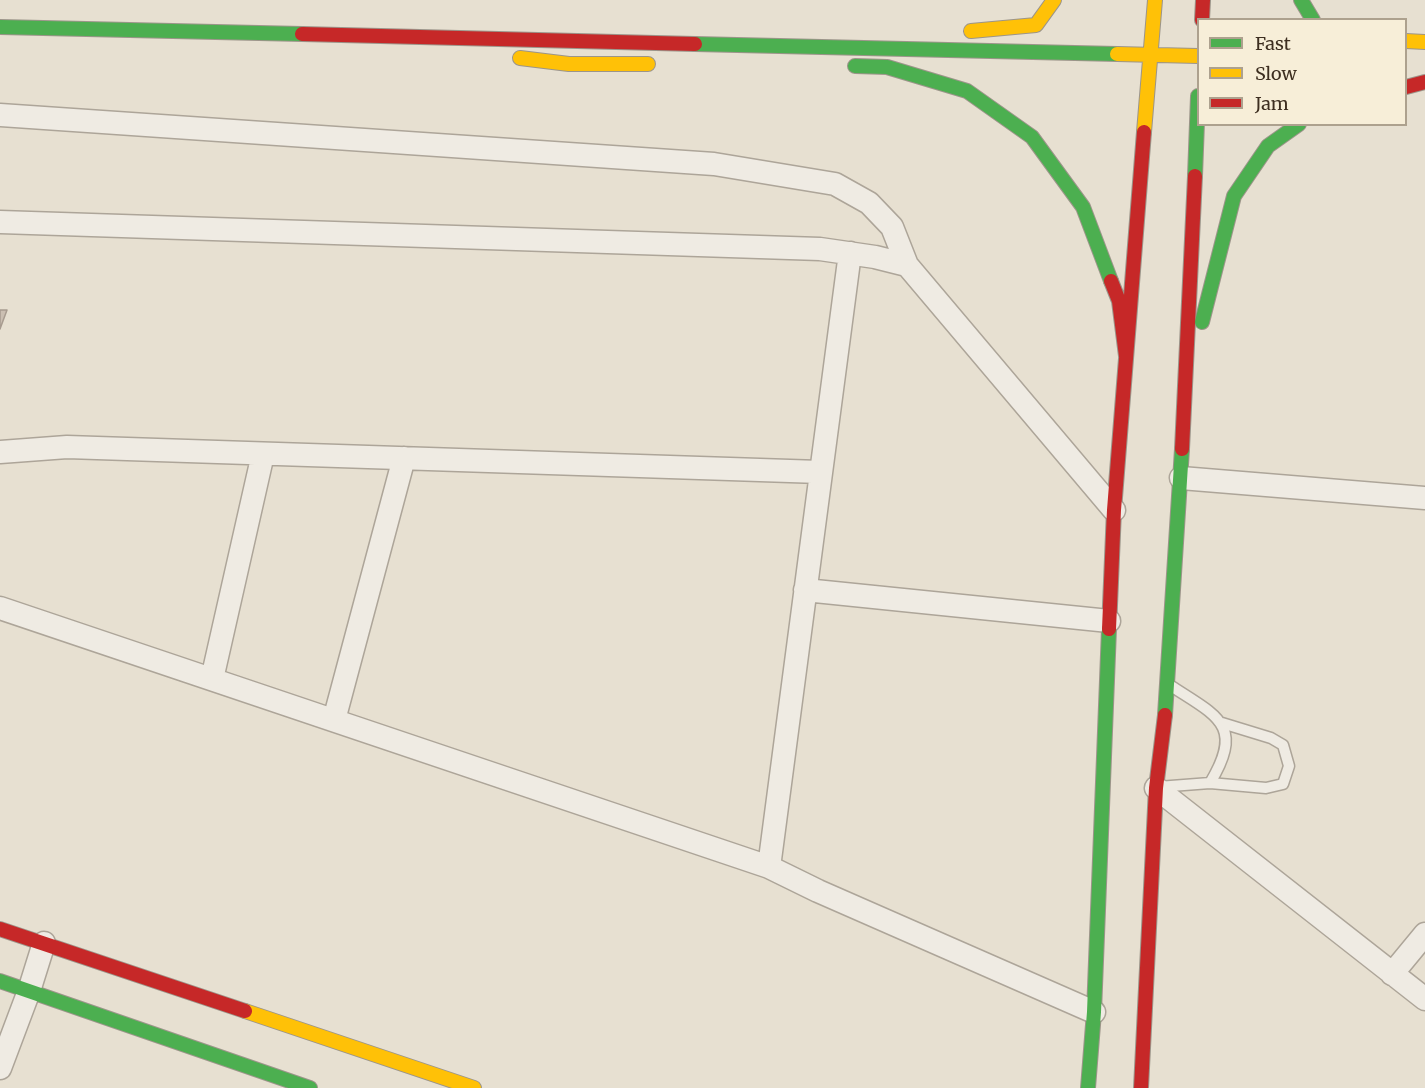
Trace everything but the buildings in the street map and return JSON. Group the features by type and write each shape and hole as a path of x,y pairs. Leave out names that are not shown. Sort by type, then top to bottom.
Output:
{"street":[{"path":"958,31 1036,25 1054,0"},
{"path":"1088,1088 1095,1011 1114,510 1155,0"},
{"path":"1202,18 1203,0"},
{"path":"1302,0 1312,18"},
{"path":"327,35 525,26"},
{"path":"0,27 1151,53 1197,56"},
{"path":"327,35 477,52"},
{"path":"1407,41 1425,42"},
{"path":"512,57 569,64 663,64"},
{"path":"840,66 887,67 967,91 1032,137 1083,207 1119,301 1126,356"},
{"path":"1407,87 1425,82"},
{"path":"0,115 714,164 835,183 869,203 891,227 907,265 1114,510"},
{"path":"1141,1088 1156,788 1168,685 1181,478 1197,120"},
{"path":"1186,383 1234,196 1268,146 1296,126"},
{"path":"0,222 808,248 850,253 907,265"},
{"path":"769,867 850,253"},
{"path":"0,452 67,447 820,472"},
{"path":"212,679 263,454"},
{"path":"334,720 404,458"},
{"path":"1181,478 1425,498"},
{"path":"805,590 1109,621"},
{"path":"0,608 769,867 818,891 1095,1011"},
{"path":"1156,788 1425,999"},
{"path":"0,929 474,1088"},
{"path":"1392,974 1425,934"},
{"path":"0,1068 44,943"},
{"path":"0,981 310,1088"}],"lane":[{"path":"1156,788 1210,783 1266,788 1283,784 1289,766 1283,745 1271,738 1222,723 1210,712 1168,685"},
{"path":"1210,783 1226,751 1226,734 1222,723"}],"traffic: fast":[{"path":"1301,0 1312,18"},
{"path":"0,27 302,34"},
{"path":"695,44 1117,54"},
{"path":"855,66 887,67 967,91 1032,137 1083,207 1111,281"},
{"path":"1195,176 1197,123"},
{"path":"1202,322 1234,196 1268,146 1296,126"},
{"path":"1165,715 1182,449"},
{"path":"1088,1088 1094,1012 1109,629"},
{"path":"0,981 310,1088"}],"traffic: slow":[{"path":"971,31 1036,25 1054,0"},
{"path":"1144,132 1155,0"},
{"path":"1407,41 1425,42"},
{"path":"1117,54 1197,56"},
{"path":"520,58 569,64 648,64"},
{"path":"245,1011 474,1088"}],"traffic: jam":[{"path":"1202,18 1203,0"},
{"path":"302,34 695,44"},
{"path":"1407,87 1425,82"},
{"path":"1109,629 1114,510 1144,132"},
{"path":"1182,449 1195,176"},
{"path":"1111,281 1119,301 1126,356"},
{"path":"1141,1088 1156,788 1165,715"},
{"path":"0,929 245,1011"}]}
